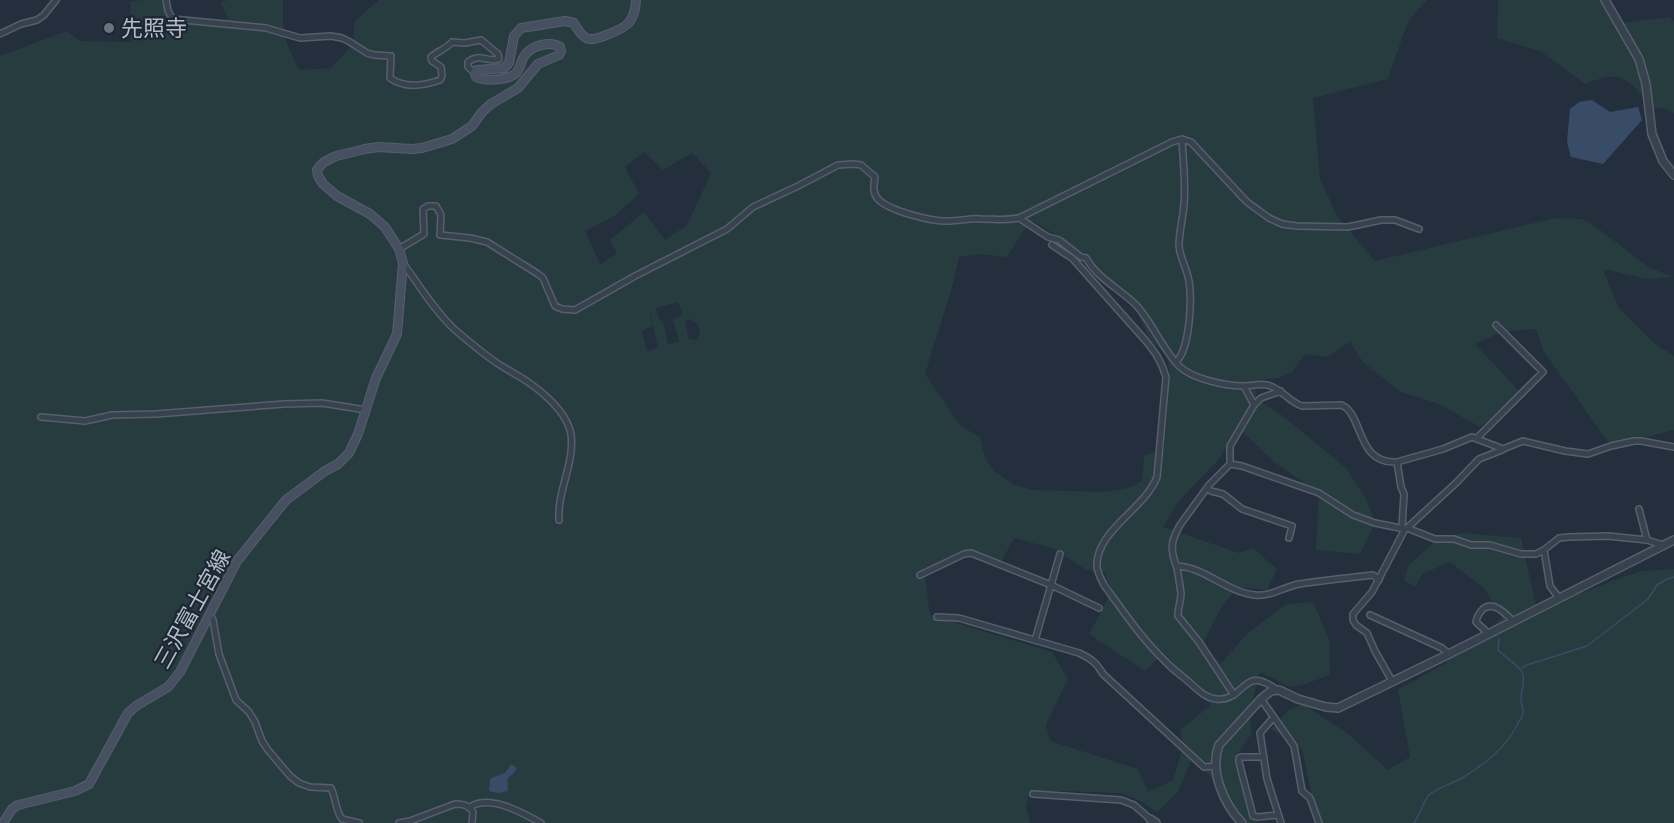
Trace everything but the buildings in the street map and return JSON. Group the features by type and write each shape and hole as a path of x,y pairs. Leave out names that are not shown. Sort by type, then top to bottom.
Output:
{"main road":[{"path":"475,73 481,69 504,68 509,63 514,36 520,28 565,21 574,23 582,35 588,39 595,39 624,29 635,12 636,0"},
{"name":"三沢富士宮線","path":"3,823 12,809 18,806 75,791 89,784 128,713 168,687 180,672 237,561 286,500 338,464 349,453 358,434 376,378 397,334 404,263 399,249 385,226 370,214 337,196 323,184 318,177 317,170 324,162 336,156 365,149 378,147 412,150 452,139 472,126 491,104 518,88 538,64 559,55 560,47 552,44 531,49 525,55 516,74 511,76 487,80 476,78 475,73"}],"street":[{"path":"0,33 37,20 56,0"},
{"path":"166,0 168,11 173,19 266,28 300,38 331,36 342,38 367,53 391,56 390,78 407,86 440,80 441,67 432,61 431,57 447,48 452,42 465,43 481,40 498,54 499,59 493,61 481,57 473,58 468,62 468,67 475,73"},
{"path":"1605,0 1641,66 1646,84 1652,134 1663,161 1674,175"},
{"path":"399,249 424,234 423,209 436,206 441,215 440,235 487,242 543,278 555,306 575,310 727,229 753,207 838,165 861,165 875,177 874,188 879,200 895,209 931,221 980,219 1002,221 1018,218 1182,139 1191,142 1247,202 1269,218 1282,224 1348,227 1381,220 1395,220 1419,229"},
{"path":"1176,362 1181,357 1189,324 1191,303 1189,280 1179,250 1184,203 1182,139"},
{"path":"1018,218 1048,237 1059,240 1081,257 1086,258 1094,270 1136,306 1180,367 1201,378 1223,384 1268,385 1302,406 1336,404 1347,407 1365,445 1379,459 1390,462 1443,449 1468,437 1477,438 1503,449"},
{"path":"1052,245 1073,259 1157,354 1166,377 1157,477 1154,487 1109,535 1099,556 1098,573 1109,592 1139,632 1165,661 1203,695 1218,700 1234,695 1254,680 1266,682 1277,690 1298,699 1332,708 1347,704 1674,540"},
{"path":"404,263 453,328 487,356 527,381 544,395 566,421 571,445 559,504 559,520"},
{"path":"1477,438 1543,372 1496,325"},
{"path":"1244,386 1254,405"},
{"path":"1234,695 1199,642 1178,616 1181,594 1177,566 1172,553 1176,532 1207,488 1230,464 1230,446 1254,405 1261,398 1281,392"},
{"path":"41,417 85,421 112,415 322,403 366,410"},
{"path":"1392,681 1366,633 1353,620 1354,610 1365,601 1379,580 1405,528 1456,483 1479,459 1524,441 1588,454 1634,441 1674,447"},
{"path":"1397,462 1404,494 1405,528"},
{"path":"1230,464 1242,466 1319,493 1353,515 1375,523 1405,528 1436,539 1454,539 1471,545 1490,546 1521,555 1531,555 1544,550 1559,538 1569,537 1608,536 1647,540 1663,545"},
{"path":"1207,488 1223,494 1242,509 1292,526 1289,538"},
{"path":"1640,509 1647,540"},
{"path":"1544,550 1550,585 1559,598"},
{"path":"920,575 962,555 971,554 1051,585 1099,608"},
{"path":"1035,640 1060,554"},
{"path":"1177,566 1195,569 1238,591 1254,595 1269,594 1297,585 1350,577 1373,575 1379,580"},
{"path":"1489,634 1476,622 1476,618 1486,607 1497,608 1513,621"},
{"path":"210,614 219,654 236,700 249,711 261,741 290,776 299,783 331,788 342,819 360,823"},
{"path":"1370,615 1442,648 1449,654"},
{"path":"937,618 959,618 1088,657 1096,663 1103,675 1204,767 1216,766"},
{"path":"1242,823 1222,796 1216,753 1219,745 1261,699 1277,690"},
{"path":"1261,699 1294,746 1302,791 1310,798 1319,823"},
{"path":"1274,717 1260,733 1268,778 1281,823"},
{"path":"1264,757 1241,757 1239,762 1253,816 1278,815"},
{"path":"1033,794 1121,800 1134,805 1153,821"},
{"path":"399,823 410,821 449,805 463,804 470,807 473,812 472,823"},
{"path":"470,807 475,804 498,804 519,810 541,823"}],"green space":[{"path":"162,0 171,23 192,18 228,19 221,2 228,0 283,0 283,24 287,44 299,70 331,68 354,43 354,22 379,0 1427,0 1408,21 1388,79 1313,98 1320,179 1337,216 1375,261 1555,218 1582,219 1600,230 1650,268 1674,277 1646,279 1603,270 1619,308 1654,343 1674,356 1674,430 1611,446 1544,352 1536,329 1501,332 1475,344 1521,393 1480,427 1439,404 1401,392 1363,362 1350,342 1327,357 1306,354 1293,372 1278,378 1255,381 1257,399 1283,416 1346,468 1366,499 1375,523 1360,554 1316,550 1319,493 1274,462 1239,428 1218,460 1178,502 1163,527 1239,553 1253,548 1277,569 1267,590 1238,587 1221,608 1200,648 1221,663 1250,631 1287,604 1313,602 1329,639 1330,675 1290,687 1260,672 1249,714 1252,733 1236,756 1250,817 1259,823 1246,823 1227,793 1192,758 1178,792 1157,812 1141,801 1120,793 1058,791 1029,795 1026,807 1030,823 0,823 0,56 67,31 80,41 131,42 130,2","holes":["644,152 663,170 692,153 711,173 687,225 665,240 644,212 610,240 617,254 600,264 585,231 614,216 639,194 625,167","1033,221 1081,251 1136,309 1150,340 1167,355 1170,378 1164,449 1144,456 1142,481 1132,487 1105,492 1034,490 1015,485 994,471 985,458 980,438 959,424 925,374 959,257 980,254 1007,257 1023,231","678,302 683,314 673,319 679,341 668,345 663,321 659,319 656,308","650,315 651,315 658,348 647,351 642,331 653,326","689,319 696,322 700,331 697,340 689,339 685,321","1014,538 1055,549 1086,570 1104,572 1112,591 1089,634 1145,671 1164,653 1211,705 1180,730 1183,746 1173,780 1148,792 1138,769 1050,741 1046,725 1068,679 1052,652 930,615 924,568 962,555 1001,562"]},
{"path":"1498,0 1603,0 1614,24 1669,17 1674,21 1674,113 1664,108 1652,108 1624,79 1608,77 1585,84 1540,51 1497,38"},
{"path":"1462,533 1521,538 1537,610 1642,571 1674,569 1674,823 1317,823 1302,748 1271,729 1289,710 1303,704 1347,733 1388,770 1410,757 1398,690 1444,664 1502,618 1484,588 1450,562 1422,574 1416,586 1404,581 1409,565 1436,540"}],"water":[{"path":"1592,100 1610,112 1638,107 1642,120 1603,164 1571,157 1567,142 1570,109 1579,102"},
{"path":"511,764 517,768 508,778 508,791 498,793 489,791 491,778 505,773"}],"waterway":[{"path":"1522,668 1587,646 1648,599 1657,585 1674,577"},
{"path":"1414,823 1429,795 1462,778 1486,762 1507,741 1522,717 1523,675 1518,667 1498,650 1499,639"}],"place":[{"name":"先照寺","path":"109,28"}]}
